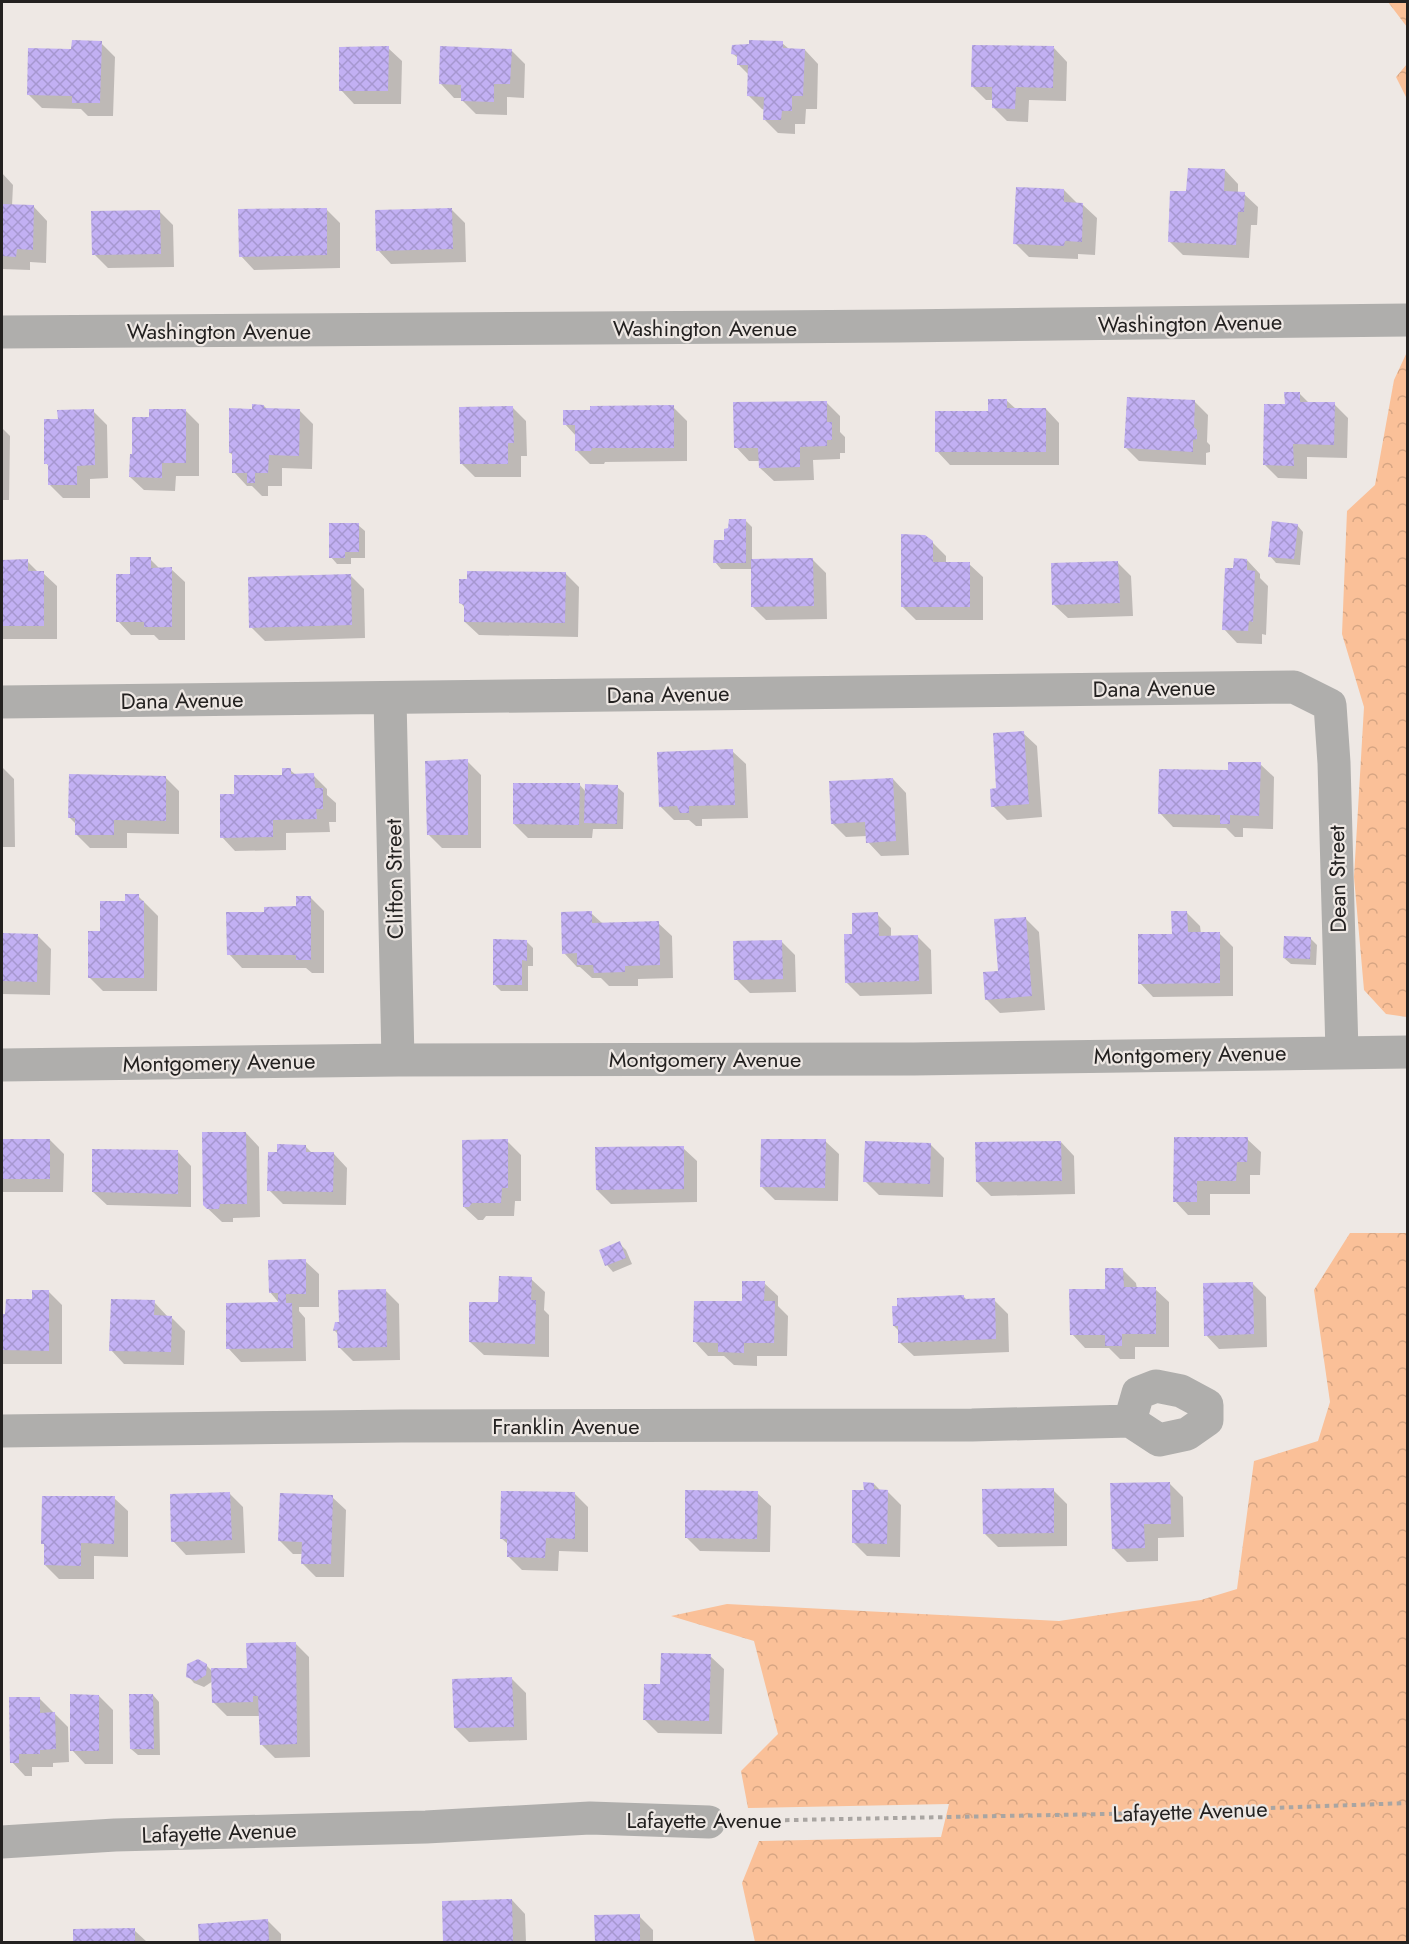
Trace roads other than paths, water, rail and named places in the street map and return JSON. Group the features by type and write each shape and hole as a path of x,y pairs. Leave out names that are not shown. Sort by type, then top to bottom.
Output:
{"street":[{"name":"Washington Avenue","path":"2,332 1407,320"},
{"name":"Dana Avenue","path":"2,702 1294,687 1330,705"},
{"name":"Clifton Street","path":"390,698 398,1060"},
{"name":"Dean Street","path":"1330,705 1334,763 1342,1052"},
{"name":"Montgomery Avenue","path":"2,1065 398,1060 914,1059 1407,1052"},
{"name":"Franklin Avenue","path":"2,1431 402,1426 972,1425 1130,1421"},
{"name":"Lafayette Avenue","path":"2,1842 115,1834 426,1827 590,1818 709,1822"}]}
